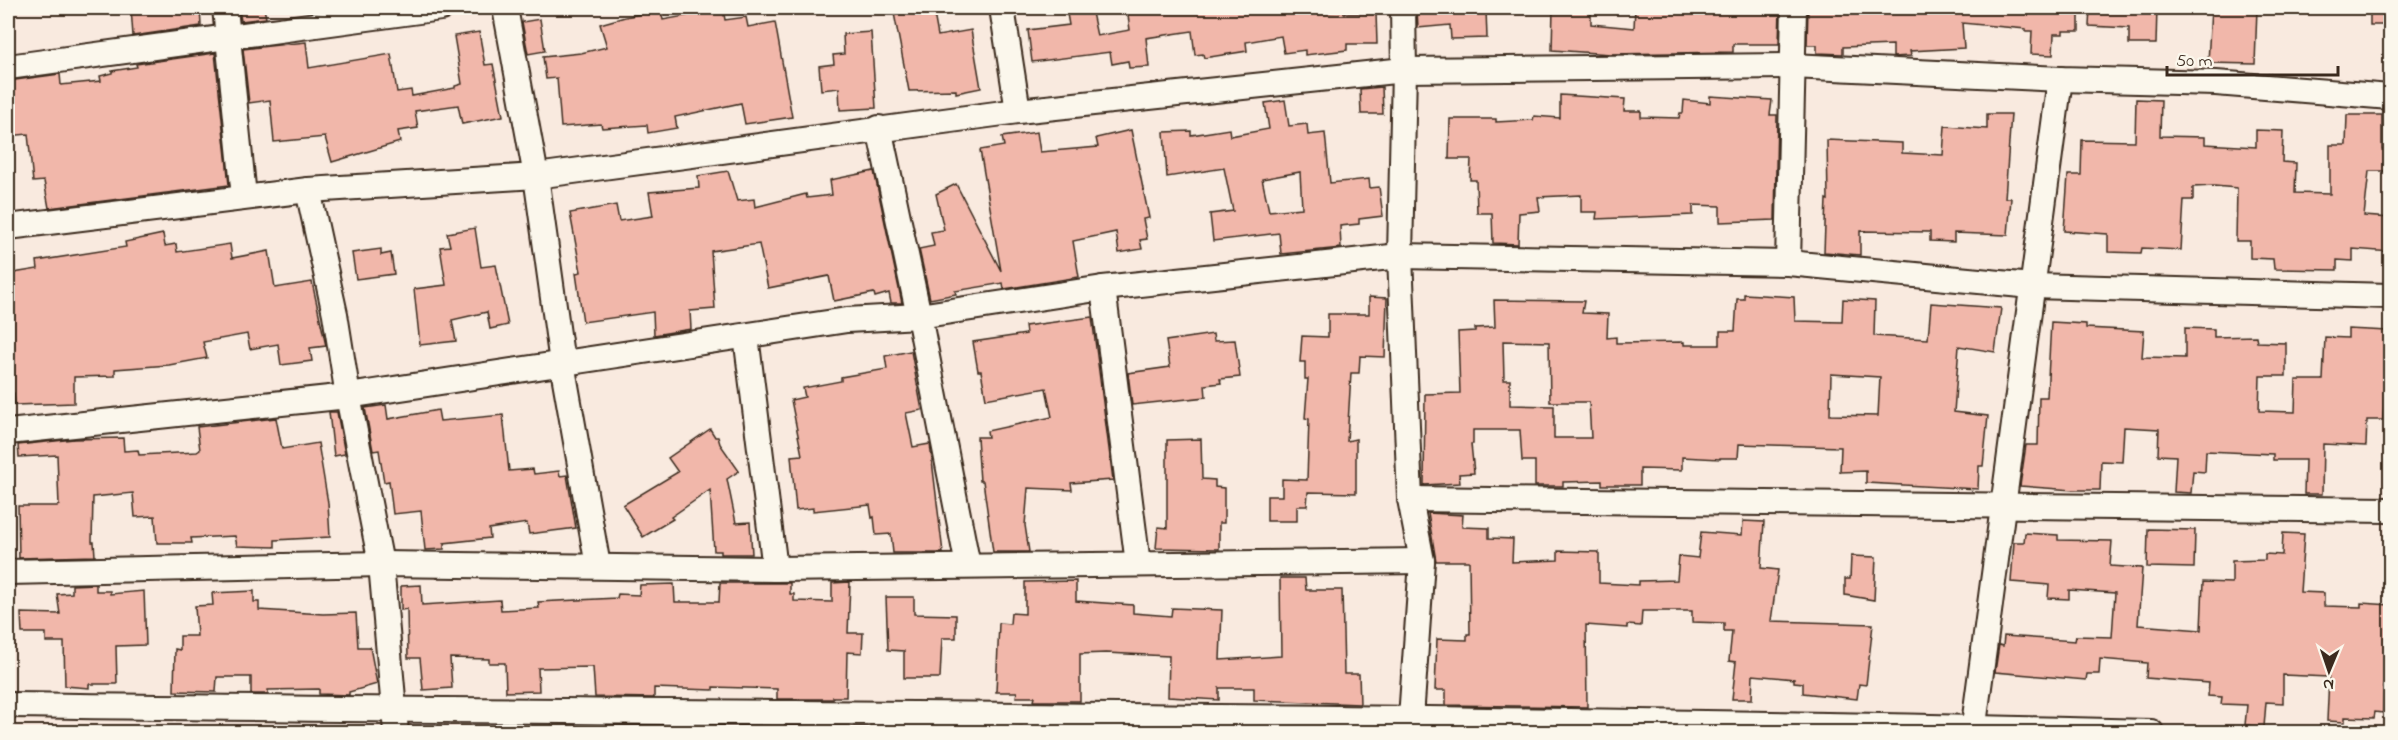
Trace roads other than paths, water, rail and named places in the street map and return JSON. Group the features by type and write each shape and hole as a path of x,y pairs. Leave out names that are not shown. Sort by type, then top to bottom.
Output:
{"street":[{"path":"225,8 244,197"},
{"path":"8,67 441,8"},
{"path":"505,8 536,176 562,363 598,566"},
{"path":"1002,8 1018,111"},
{"path":"1403,8 1400,256 1410,499 1422,561 1412,725"},
{"path":"1788,263 1794,8"},
{"path":"8,227 308,190 536,176 1018,111 1404,70 1792,66 2060,79 2216,83 2391,98"},
{"path":"1974,730 2060,79"},
{"path":"879,128 920,316 968,566"},
{"path":"308,190 335,314 348,396 381,564 394,721"},
{"path":"8,432 348,396 847,320 920,316 1104,288 1400,256 1788,263 2032,286 2391,296"},
{"path":"1104,288 1138,564"},
{"path":"746,336 775,569"},
{"path":"1410,499 2391,510"},
{"path":"8,572 381,564 775,569 1422,561"},
{"path":"8,705 394,721 1412,725 2151,732"}]}
